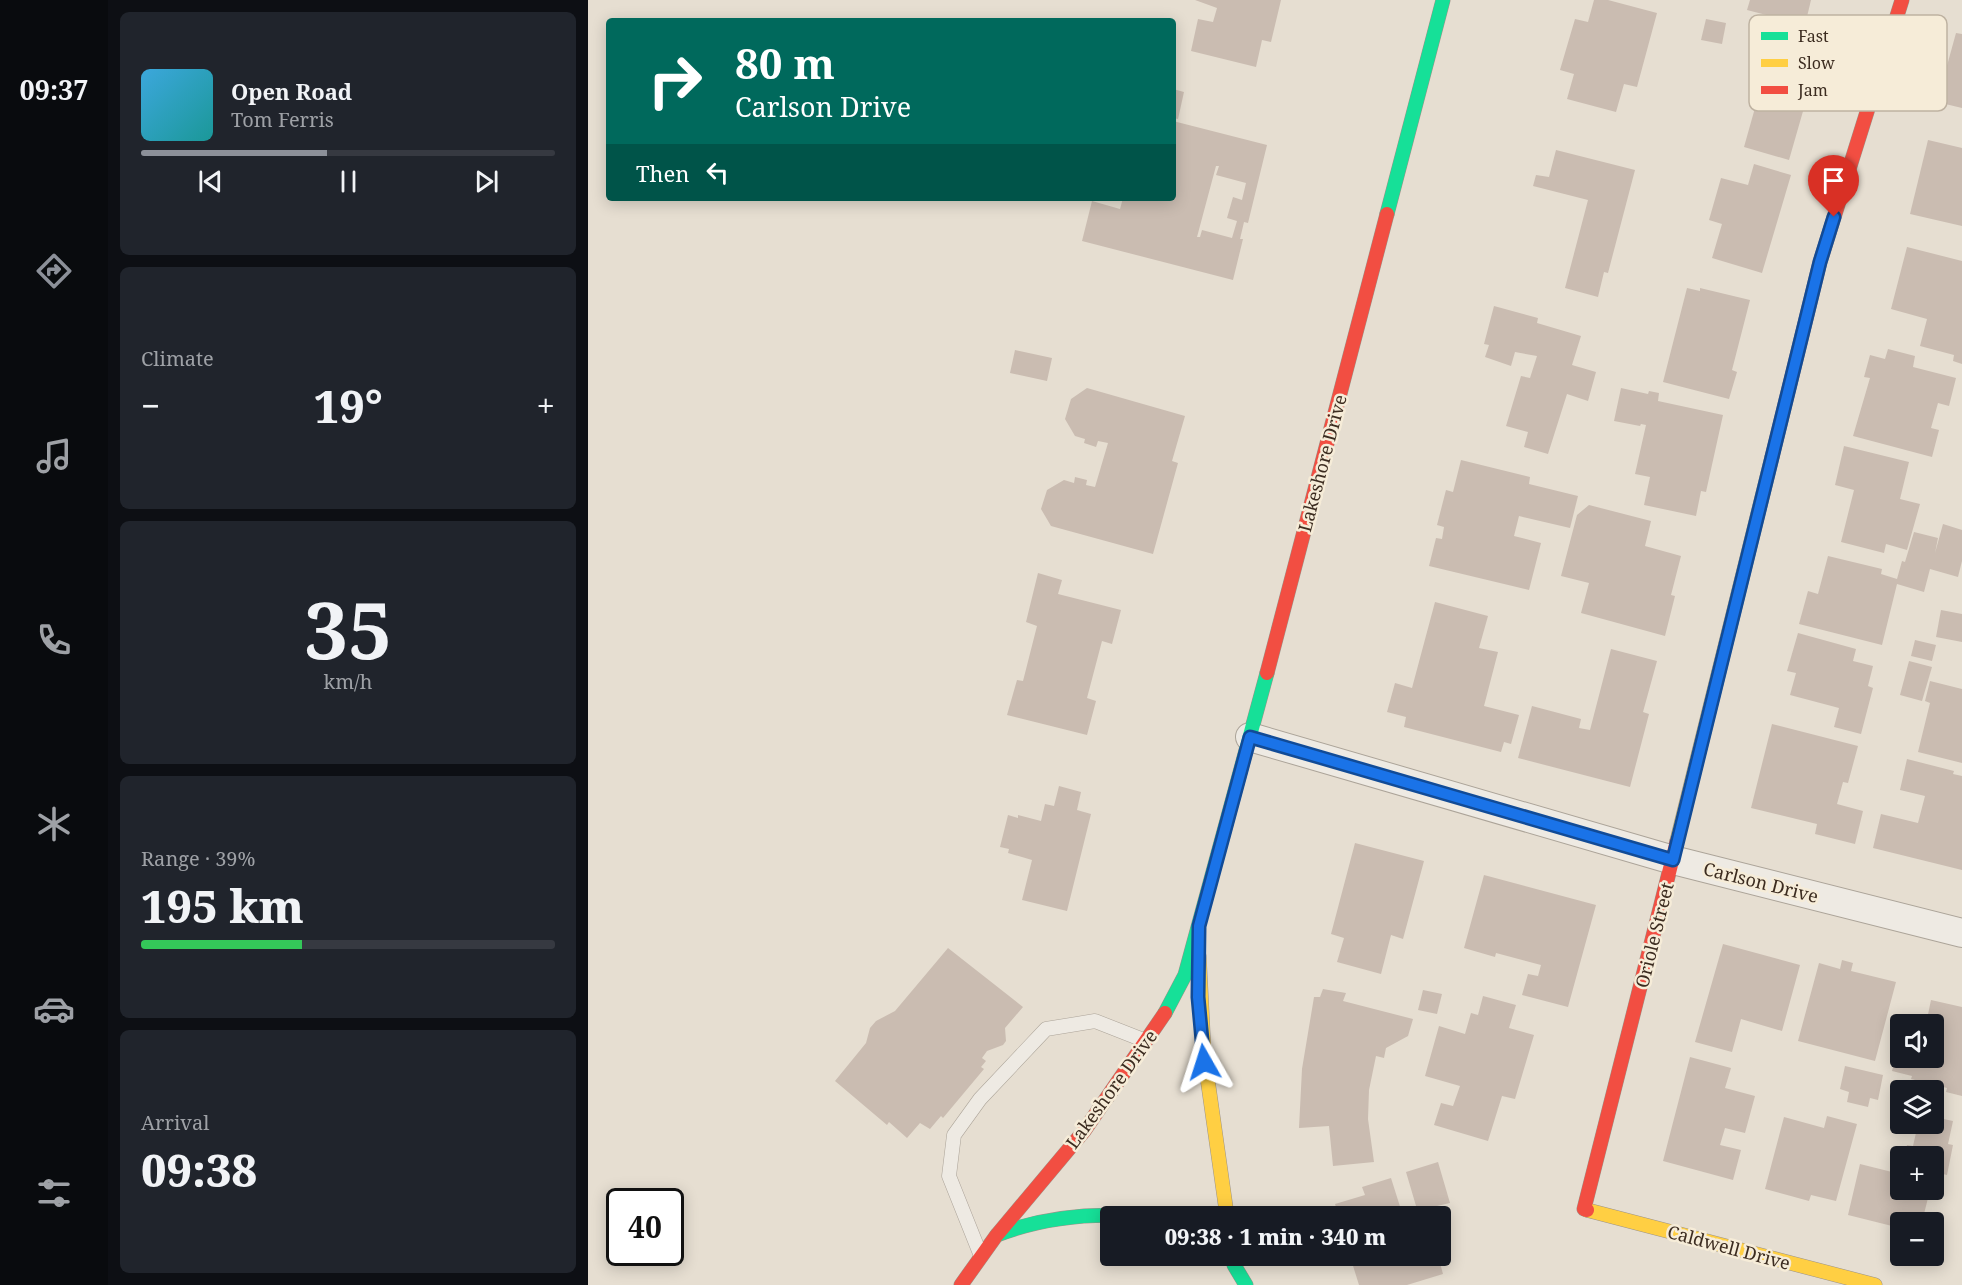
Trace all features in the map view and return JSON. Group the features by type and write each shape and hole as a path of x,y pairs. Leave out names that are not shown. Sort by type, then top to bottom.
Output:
{"street":[{"name":"Lakeshore Drive","path":"961,1285 996,1236 1084,1131 1166,1012 1185,975 1250,737 1443,0"},
{"name":"Oriole Street","path":"1897,15 1902,0"},
{"name":"Oriole Street","path":"1584,1209 1673,860 1820,262 1867,111"},
{"name":"Carlson Drive","path":"1250,737 1673,860 1962,933"},
{"name":"Lakeshore Drive","path":"1199,926 1198,997 1204,1062 1226,1206"},
{"name":"Caldwell Drive","path":"1584,1209 1875,1285"},
{"path":"996,1236 1020,1226 1060,1217 1100,1214"},
{"path":"1237,1266 1246,1285"}],"lane":[{"path":"981,1258 949,1176 954,1135 980,1099 1046,1029 1095,1021 1146,1041"}],"building":[{"path":"1195,0 1281,0 1271,42 1262,40 1256,67 1191,51 1198,19 1213,22 1217,8"},
{"path":"1594,0 1608,0 1657,13 1637,87 1624,84 1616,112 1567,99 1574,74 1560,70 1575,19 1588,22"},
{"path":"1750,0 1811,0 1807,15 1766,15 1747,10"},
{"path":"1706,19 1726,23 1722,44 1701,40"},
{"path":"1956,33 1962,34 1962,108 1947,104 1947,66"},
{"path":"1176,90 1184,92 1178,119 1176,119"},
{"path":"1754,111 1803,111 1789,160 1744,147"},
{"path":"1176,122 1267,145 1248,223 1244,222 1240,239 1243,239 1233,280 1082,241 1092,201 1120,209 1122,201 1176,201","holes":["1216,166 1219,166 1216,175 1246,183 1242,200 1233,197 1227,218 1237,221 1232,238 1202,230 1200,237 1197,237"]},
{"path":"1928,140 1962,148 1962,226 1910,214"},
{"path":"1556,150 1635,170 1608,273 1604,272 1598,297 1565,288 1588,200 1533,186 1536,175 1549,177"},
{"path":"1754,164 1791,175 1762,273 1712,258 1722,224 1709,220 1721,178 1748,185"},
{"path":"1907,247 1962,261 1962,364 1953,361 1954,355 1920,346 1927,319 1891,309"},
{"path":"1687,288 1700,291 1700,288 1750,300 1732,370 1737,372 1729,399 1663,382"},
{"path":"1494,306 1538,318 1537,323 1581,336 1572,365 1596,372 1588,401 1567,394 1548,454 1524,447 1528,432 1506,426 1521,376 1530,378 1537,356 1515,352 1511,366 1485,357 1489,345 1484,344"},
{"path":"1888,349 1915,356 1913,367 1956,378 1949,406 1938,403 1931,428 1939,430 1932,457 1853,436 1870,378 1864,377 1870,355 1885,359"},
{"path":"1015,350 1052,358 1047,381 1010,373"},
{"path":"1087,388 1185,416 1172,461 1178,463 1153,554 1051,526 1041,509 1047,490 1064,480 1074,483 1075,477 1087,480 1086,485 1095,487 1108,443 1098,441 1096,447 1084,443 1085,439 1075,436 1065,419 1071,399"},
{"path":"1621,388 1648,394 1649,391 1659,393 1658,401 1723,415 1706,492 1701,491 1696,516 1644,505 1650,477 1635,474 1646,425 1614,421"},
{"path":"1844,446 1909,462 1900,499 1920,504 1907,550 1886,544 1884,553 1841,542 1854,490 1835,485"},
{"path":"1461,460 1530,477 1529,484 1578,496 1570,528 1519,516 1514,536 1541,543 1529,590 1429,566 1436,538 1442,539 1444,527 1437,525 1446,490 1453,492"},
{"path":"1589,505 1651,521 1645,546 1681,556 1671,595 1675,596 1665,636 1581,613 1589,583 1561,576 1577,515"},
{"path":"1943,524 1962,530 1962,561 1958,577 1930,569 1924,592 1897,584 1882,645 1799,624 1808,591 1818,594 1828,556 1882,569 1881,574 1897,579 1914,532 1938,538 1935,553"},
{"path":"1038,573 1062,580 1058,594 1121,610 1112,644 1102,641 1087,698 1096,701 1087,735 1007,715 1017,680 1023,681 1037,626 1026,622"},
{"path":"1435,602 1488,616 1479,648 1498,652 1484,706 1519,715 1511,744 1504,742 1501,752 1404,727 1406,717 1387,712 1395,683 1412,688"},
{"path":"1941,610 1962,614 1962,642 1936,637"},
{"path":"1798,633 1856,649 1853,661 1873,666 1868,686 1873,688 1861,734 1834,727 1839,708 1790,695 1796,673 1787,671"},
{"path":"1915,640 1936,645 1932,661 1911,656"},
{"path":"1611,649 1657,661 1643,712 1649,714 1630,787 1518,758 1532,706 1581,719 1579,728 1590,730"},
{"path":"1909,661 1932,667 1922,701 1900,695"},
{"path":"1930,681 1962,689 1962,763 1918,752 1930,703 1925,701"},
{"path":"1772,724 1858,746 1848,783 1843,782 1837,804 1863,811 1855,844 1815,834 1817,824 1751,808"},
{"path":"1907,759 1954,771 1953,774 1962,776 1962,870 1873,848 1881,814 1918,823 1925,796 1900,790"},
{"path":"1059,786 1081,792 1077,810 1091,814 1067,911 1022,900 1032,860 1008,853 1009,849 1000,847 1008,815 1041,821 1045,804 1054,806"},
{"path":"1355,843 1424,861 1403,939 1391,935 1381,974 1337,962 1344,938 1331,934"},
{"path":"1484,875 1596,905 1568,1007 1522,995 1528,974 1538,976 1541,965 1496,953 1495,957 1464,948"},
{"path":"1723,944 1800,965 1782,1031 1741,1019 1732,1052 1695,1042"},
{"path":"948,948 1023,1007 1005,1028 1006,1041 1003,1045 987,1051 982,1058 986,1061 981,1067 984,1069 943,1118 941,1116 930,1129 920,1123 907,1138 889,1122 887,1125 835,1081 866,1043 870,1028 876,1021 895,1011"},
{"path":"1842,960 1853,963 1851,971 1896,982 1875,1061 1798,1041 1819,963 1840,969"},
{"path":"1323,989 1346,993 1343,1001 1413,1019 1408,1036 1386,1048 1384,1058 1376,1056 1369,1090 1368,1119 1374,1162 1333,1166 1329,1126 1299,1128 1302,1069 1314,997 1320,997"},
{"path":"1423,990 1442,994 1437,1014 1418,1010"},
{"path":"1483,996 1516,1005 1509,1028 1534,1035 1515,1099 1502,1096 1488,1141 1434,1125 1441,1103 1453,1106 1460,1086 1425,1076 1439,1026 1465,1034 1471,1013 1478,1015"},
{"path":"1931,1000 1962,1007 1962,1096 1946,1092 1944,1080 1915,1080 1911,1079 1912,1076 1892,1071 1893,1068 1944,1068 1944,1014 1928,1014"},
{"path":"1690,1057 1731,1068 1725,1088 1755,1096 1745,1133 1725,1128 1720,1145 1741,1150 1733,1180 1663,1161"},
{"path":"1845,1066 1883,1075 1878,1100 1870,1098 1868,1107 1847,1102 1849,1092 1840,1089"},
{"path":"1827,1116 1857,1124 1836,1201 1811,1195 1809,1201 1765,1189 1784,1117 1824,1128"},
{"path":"1944,1119 1953,1121 1948,1144 1953,1145 1947,1175 1944,1174 1944,1146 1913,1146 1916,1134 1944,1134"},
{"path":"1438,1162 1450,1203 1437,1206 1416,1206 1406,1172"},
{"path":"1860,1164 1890,1172 1890,1200 1928,1200 1924,1212 1890,1212 1890,1226 1848,1215"},
{"path":"1391,1178 1400,1206 1336,1206 1335,1204 1365,1195 1362,1187"},
{"path":"1353,1266 1441,1266 1443,1274 1407,1285 1359,1285"}],"traffic: fast":[{"path":"1387,214 1443,0"},
{"path":"1165,1013 1185,975 1267,673"},
{"path":"997,1235 1030,1224 1100,1215"},
{"path":"1235,1266 1246,1285"}],"traffic: slow":[{"path":"1677,841 1772,457"},
{"path":"1199,956 1204,1054 1226,1206"},
{"path":"1587,1210 1875,1285"}],"traffic: jam":[{"path":"1897,15 1902,0"},
{"path":"1772,457 1820,262 1867,111"},
{"path":"1267,673 1387,214"},
{"path":"1587,1210 1584,1209 1677,841"},
{"path":"961,1285 996,1236 1084,1131 1165,1013"}],"route":[{"path":"1204,1062 1198,997 1199,926 1250,737 1673,860 1820,262 1834,217"}]}
